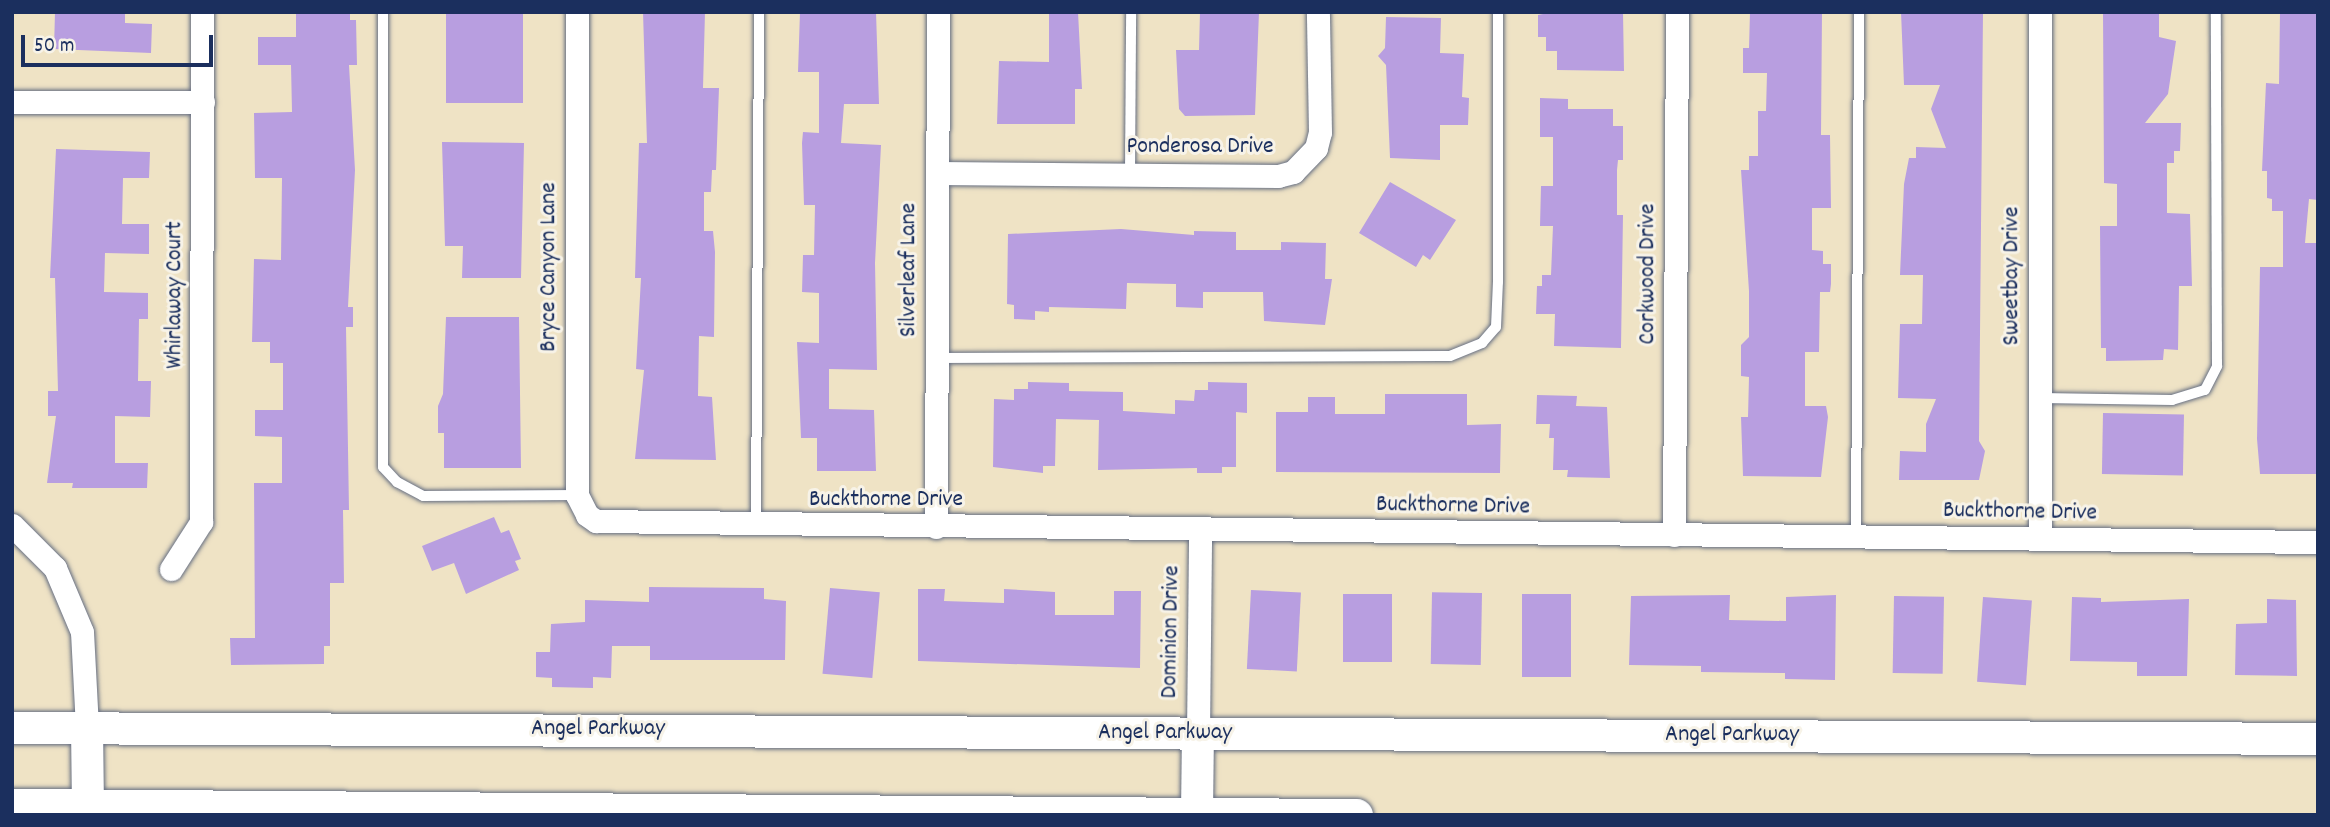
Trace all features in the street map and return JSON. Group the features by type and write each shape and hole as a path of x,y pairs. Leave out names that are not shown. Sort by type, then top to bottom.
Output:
{"main road":[{"path":"87,727 88,810"},
{"name":"Angel Parkway","path":"12,728 2318,739"},
{"path":"1197,813 1198,734"},
{"path":"12,805 88,810 1357,815"}],"street":[{"name":"Whirlaway Court","path":"171,569 201,522 202,12"},
{"name":"Bryce Canyon Lane","path":"577,12 577,495"},
{"name":"Silverleaf Lane","path":"936,527 938,12"},
{"name":"Ponderosa Drive","path":"937,173 1278,176 1306,162 1320,132 1318,12"},
{"name":"Corkwood Drive","path":"1674,535 1677,12"},
{"name":"Sweetbay Drive","path":"2040,12 2040,539"},
{"path":"12,102 203,102"},
{"name":"Buckthorne Drive","path":"577,495 590,517 606,525 2318,542"},
{"path":"12,525 55,568 82,632 87,727"},
{"name":"Dominion Drive","path":"1198,734 1200,530"}],"lane":[{"path":"383,12 383,467 397,482 423,496 577,495"},
{"path":"756,526 759,12"},
{"path":"1130,175 1131,12"},
{"path":"936,358 1450,356 1482,344 1496,327 1498,12"},
{"path":"1856,537 1859,12"},
{"path":"2040,398 2172,400 2205,390 2217,366 2216,12"}],"building":[{"path":"55,12 125,12 125,23 152,24 151,53 54,49"},
{"path":"296,12 350,12 350,20 356,20 357,65 349,65 355,170 348,307 353,307 353,327 346,327 349,510 343,510 344,583 330,583 330,646 324,646 324,664 231,665 230,638 255,638 254,483 282,483 282,437 255,436 255,410 283,410 283,363 270,363 270,342 252,342 254,259 281,260 282,178 255,178 254,113 292,112 291,65 258,65 258,37 296,37"},
{"path":"446,12 523,12 523,103 446,103"},
{"path":"643,12 705,12 703,88 719,88 716,170 712,170 711,192 704,192 704,231 713,231 715,252 714,337 699,336 698,396 712,397 716,460 635,459 644,370 636,369 641,278 635,278 639,143 647,143"},
{"path":"800,12 876,12 879,104 844,104 841,143 881,145 875,263 877,370 829,369 829,409 874,410 876,471 817,471 817,438 801,438 797,342 819,343 819,293 802,292 803,255 814,255 815,205 804,205 802,143 803,132 819,133 819,72 798,72"},
{"path":"1049,12 1078,12 1082,89 1075,89 1075,124 997,124 999,61 1049,62"},
{"path":"1200,12 1259,12 1255,115 1185,116 1179,109 1176,50 1199,50"},
{"path":"1553,12 1623,12 1624,71 1557,70 1557,51 1546,51 1546,37 1538,37 1538,15"},
{"path":"1750,12 1822,12 1821,135 1830,135 1831,208 1812,208 1812,250 1823,251 1823,264 1831,264 1831,284 1830,292 1820,292 1819,352 1805,352 1805,406 1826,406 1828,417 1821,477 1743,476 1741,417 1748,417 1749,377 1741,376 1741,345 1749,337 1749,291 1741,170 1749,170 1749,156 1758,156 1758,111 1766,111 1767,73 1743,73 1743,48 1749,48"},
{"path":"1901,12 1983,12 1979,441 1985,451 1979,480 1899,480 1900,451 1926,452 1926,424 1936,399 1898,398 1900,324 1922,324 1923,275 1900,275 1904,184 1909,158 1916,158 1916,147 1946,148 1931,109 1940,85 1904,85"},
{"path":"2103,12 2159,12 2159,37 2176,41 2168,94 2145,123 2181,123 2180,151 2174,151 2174,163 2167,163 2167,213 2190,214 2192,286 2179,286 2178,350 2164,349 2163,360 2106,361 2106,348 2101,348 2100,226 2117,226 2117,184 2104,183"},
{"path":"2280,12 2318,12 2318,200 2309,199 2305,243 2318,243 2318,474 2260,474 2257,439 2260,267 2283,267 2283,211 2272,211 2272,199 2267,198 2267,171 2262,171 2266,83 2279,84"},
{"path":"1386,17 1441,18 1440,53 1464,54 1462,97 1469,98 1468,125 1440,125 1440,160 1390,158 1386,65 1378,56 1385,48"},
{"path":"1540,98 1568,99 1568,109 1613,109 1613,126 1623,126 1623,160 1618,160 1617,170 1617,215 1623,215 1621,348 1554,346 1555,314 1536,314 1537,286 1542,286 1542,275 1551,275 1553,226 1540,226 1541,186 1553,186 1553,137 1540,137"},
{"path":"442,142 524,143 521,278 462,278 463,246 445,246"},
{"path":"56,149 150,152 149,178 123,178 122,224 149,224 149,254 105,253 104,292 148,293 148,319 139,319 138,381 151,381 150,417 115,416 115,463 148,463 147,488 72,488 73,483 47,483 56,416 48,416 48,391 58,391 55,278 50,278"},
{"path":"1390,182 1456,220 1430,260 1423,255 1416,267 1359,233"},
{"path":"1121,229 1194,235 1194,231 1236,232 1236,250 1281,250 1281,242 1326,243 1325,279 1332,279 1325,325 1264,321 1263,292 1203,292 1203,308 1176,307 1176,284 1127,283 1126,309 1049,307 1049,312 1035,311 1035,320 1014,319 1014,305 1007,304 1008,234"},
{"path":"446,317 519,317 521,468 444,468 444,433 438,433 438,406 443,394"},
{"path":"1028,382 1069,383 1069,391 1123,392 1123,411 1175,414 1175,400 1194,401 1195,390 1208,390 1208,382 1247,383 1247,413 1236,412 1236,467 1222,467 1222,473 1197,473 1197,468 1098,470 1099,420 1056,419 1055,466 1043,466 1043,473 993,467 994,399 1014,400 1014,389 1028,389"},
{"path":"1385,394 1467,394 1467,425 1501,424 1500,473 1276,472 1276,412 1308,412 1308,397 1335,397 1335,414 1385,414"},
{"path":"1537,395 1577,396 1576,406 1607,407 1610,478 1567,477 1568,470 1553,470 1554,438 1549,438 1550,424 1536,424"},
{"path":"2103,413 2184,414 2183,475 2102,474"},
{"path":"494,517 501,533 509,530 521,559 515,561 519,570 466,594 454,563 432,571 422,546"},
{"path":"649,587 764,588 764,599 786,601 785,660 650,660 650,646 612,646 611,678 593,677 593,688 552,687 552,678 536,677 536,652 550,652 551,624 585,622 585,600 649,602"},
{"path":"830,588 880,592 872,678 823,674"},
{"path":"918,589 945,589 944,601 1004,603 1004,589 1055,592 1055,615 1114,615 1114,591 1141,591 1140,668 918,661"},
{"path":"1251,590 1301,593 1297,672 1247,669"},
{"path":"1432,592 1482,593 1481,665 1431,664"},
{"path":"1343,594 1392,594 1392,662 1343,662"},
{"path":"1522,594 1571,594 1571,677 1522,677"},
{"path":"1730,595 1729,620 1786,621 1786,597 1836,595 1835,680 1785,679 1785,673 1701,672 1701,666 1629,665 1631,596"},
{"path":"1894,596 1944,597 1943,674 1893,673"},
{"path":"1983,597 2032,600 2026,685 1977,682"},
{"path":"2072,597 2101,598 2101,602 2189,599 2187,676 2137,676 2137,662 2070,661"},
{"path":"2267,599 2296,600 2297,676 2235,675 2236,624 2267,623"}]}
